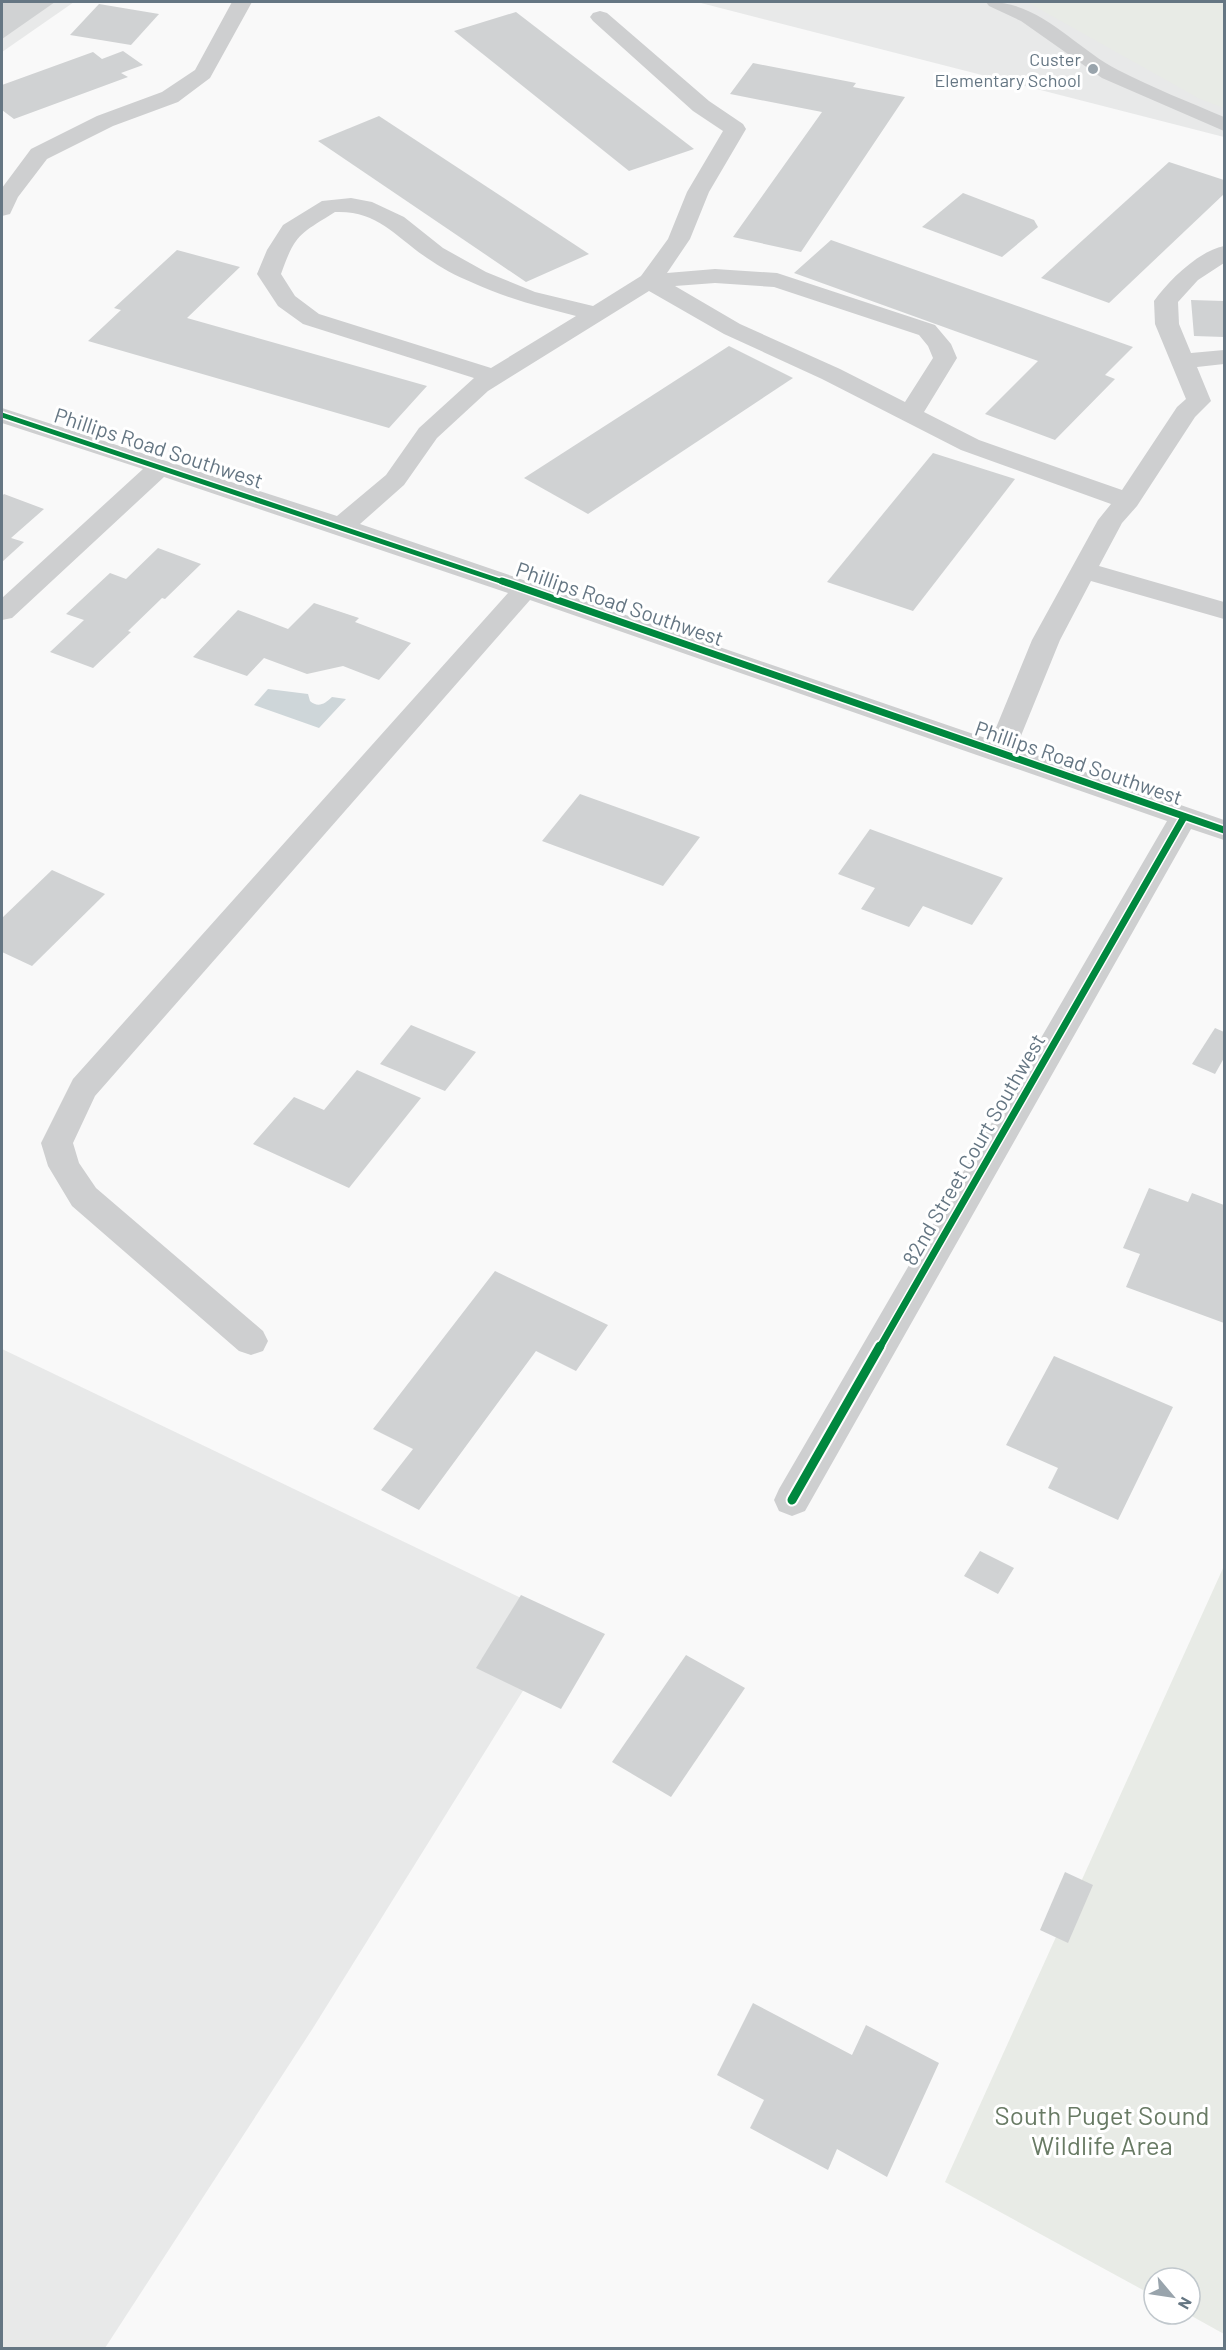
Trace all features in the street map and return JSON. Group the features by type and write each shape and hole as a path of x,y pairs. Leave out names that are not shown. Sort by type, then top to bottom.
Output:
{"street":[{"path":"2,209 7,196 39,154 105,121 170,97 203,74 242,2"},
{"path":"996,2 1028,17 1109,74 1224,125"},
{"path":"341,526 395,480 428,433 479,386 649,281 679,239 698,192 735,129 701,106 600,17"},
{"path":"495,377 311,319 286,301 269,274 278,250 291,230 330,206 364,207 396,222 435,254 478,277 527,297 598,314"},
{"path":"1000,753 1046,640 1110,520 1128,501 1186,412 1199,401 1167,324 1166,301 1190,275 1224,253"},
{"path":"649,281 715,276 777,280 927,330 939,344 945,358 910,414"},
{"path":"649,281 732,329 831,374 970,445 1128,501"},
{"path":"1184,361 1224,357"},
{"name":"Phillips Road Southwest","path":"2,415 341,526 1224,830"},
{"path":"2,612 161,466"},
{"path":"1084,570 1224,611"},
{"path":"250,1341 84,1197 64,1166 57,1143 84,1088 525,590"},
{"name":"82nd Street Court Southwest","path":"792,1500 1184,817"}],"shaded area":[{"path":"2,2 74,2 2,52"},
{"name":"Custer Elementary School","path":"697,2 1224,2 1224,137"},
{"path":"268,689 308,694 310,701 319,705 332,697 346,699 319,728 254,705"},
{"path":"2,1349 567,1620 313,2028 105,2348 2,2348"}],"green space":[{"path":"1027,2 1224,2 1224,108 1200,99"},
{"name":"South Puget Sound Wildlife Area","path":"1224,1566 1224,2334 1202,2322 1202,2266 1142,2266 1142,2289 945,2182"}],"building":[{"path":"2,2 55,2 2,39"},
{"path":"99,4 159,14 131,45 70,35"},
{"path":"516,12 694,149 629,171 454,31"},
{"path":"123,51 143,65 121,73 128,77 14,119 2,110 2,85 93,52 102,59"},
{"path":"753,63 856,83 853,87 905,97 801,252 733,237 822,112 730,94"},
{"path":"379,116 589,254 526,282 318,141"},
{"path":"1169,162 1224,180 1224,194 1109,303 1041,278"},
{"path":"963,193 1034,220 1038,227 1002,257 922,227"},
{"path":"831,240 1133,347 1105,375 1115,379 1055,440 985,414 1038,361 794,273"},
{"path":"177,250 240,267 187,318 427,386 389,428 88,341 121,310 114,308"},
{"path":"1191,300 1224,301 1224,337 1194,336"},
{"path":"729,346 793,378 588,514 524,478"},
{"path":"933,453 1015,479 913,611 827,582"},
{"path":"4,494 44,509 11,538 24,542 2,562 2,496"},
{"path":"158,548 201,564 165,599 162,598 93,668 50,652 84,620 66,614 110,573 126,579"},
{"path":"314,603 359,618 355,622 411,643 379,680 343,666 307,674 264,658 247,676 193,657 238,610 288,629"},
{"path":"580,794 700,837 663,886 542,841"},
{"path":"870,829 1003,878 972,925 923,906 909,927 861,909 875,888 838,874"},
{"path":"52,870 105,894 32,966 2,952 2,918"},
{"path":"411,1025 476,1052 445,1091 380,1064"},
{"path":"1215,1028 1224,1032 1224,1058 1215,1074 1192,1064"},
{"path":"357,1070 421,1098 349,1188 253,1144 294,1097 324,1110"},
{"path":"1149,1188 1188,1202 1192,1193 1224,1205 1224,1323 1126,1287 1140,1254 1123,1248"},
{"path":"495,1271 608,1325 576,1371 536,1351 419,1510 381,1490 413,1449 373,1429"},
{"path":"1054,1356 1173,1407 1118,1520 1048,1488 1058,1468 1006,1445"},
{"path":"980,1551 1014,1568 998,1594 964,1576"},
{"path":"521,1595 605,1634 561,1709 476,1668"},
{"path":"686,1655 745,1688 671,1797 612,1762"},
{"path":"1065,1872 1093,1885 1068,1943 1040,1930"},
{"path":"753,2003 852,2055 866,2025 939,2063 887,2177 837,2149 828,2170 750,2128 764,2100 717,2075"}],"cycle path":[{"path":"2,415 341,526 1224,830"},
{"path":"792,1500 1184,817"}],"place":[{"name":"Custer Elementary School","path":"1093,69"}]}
